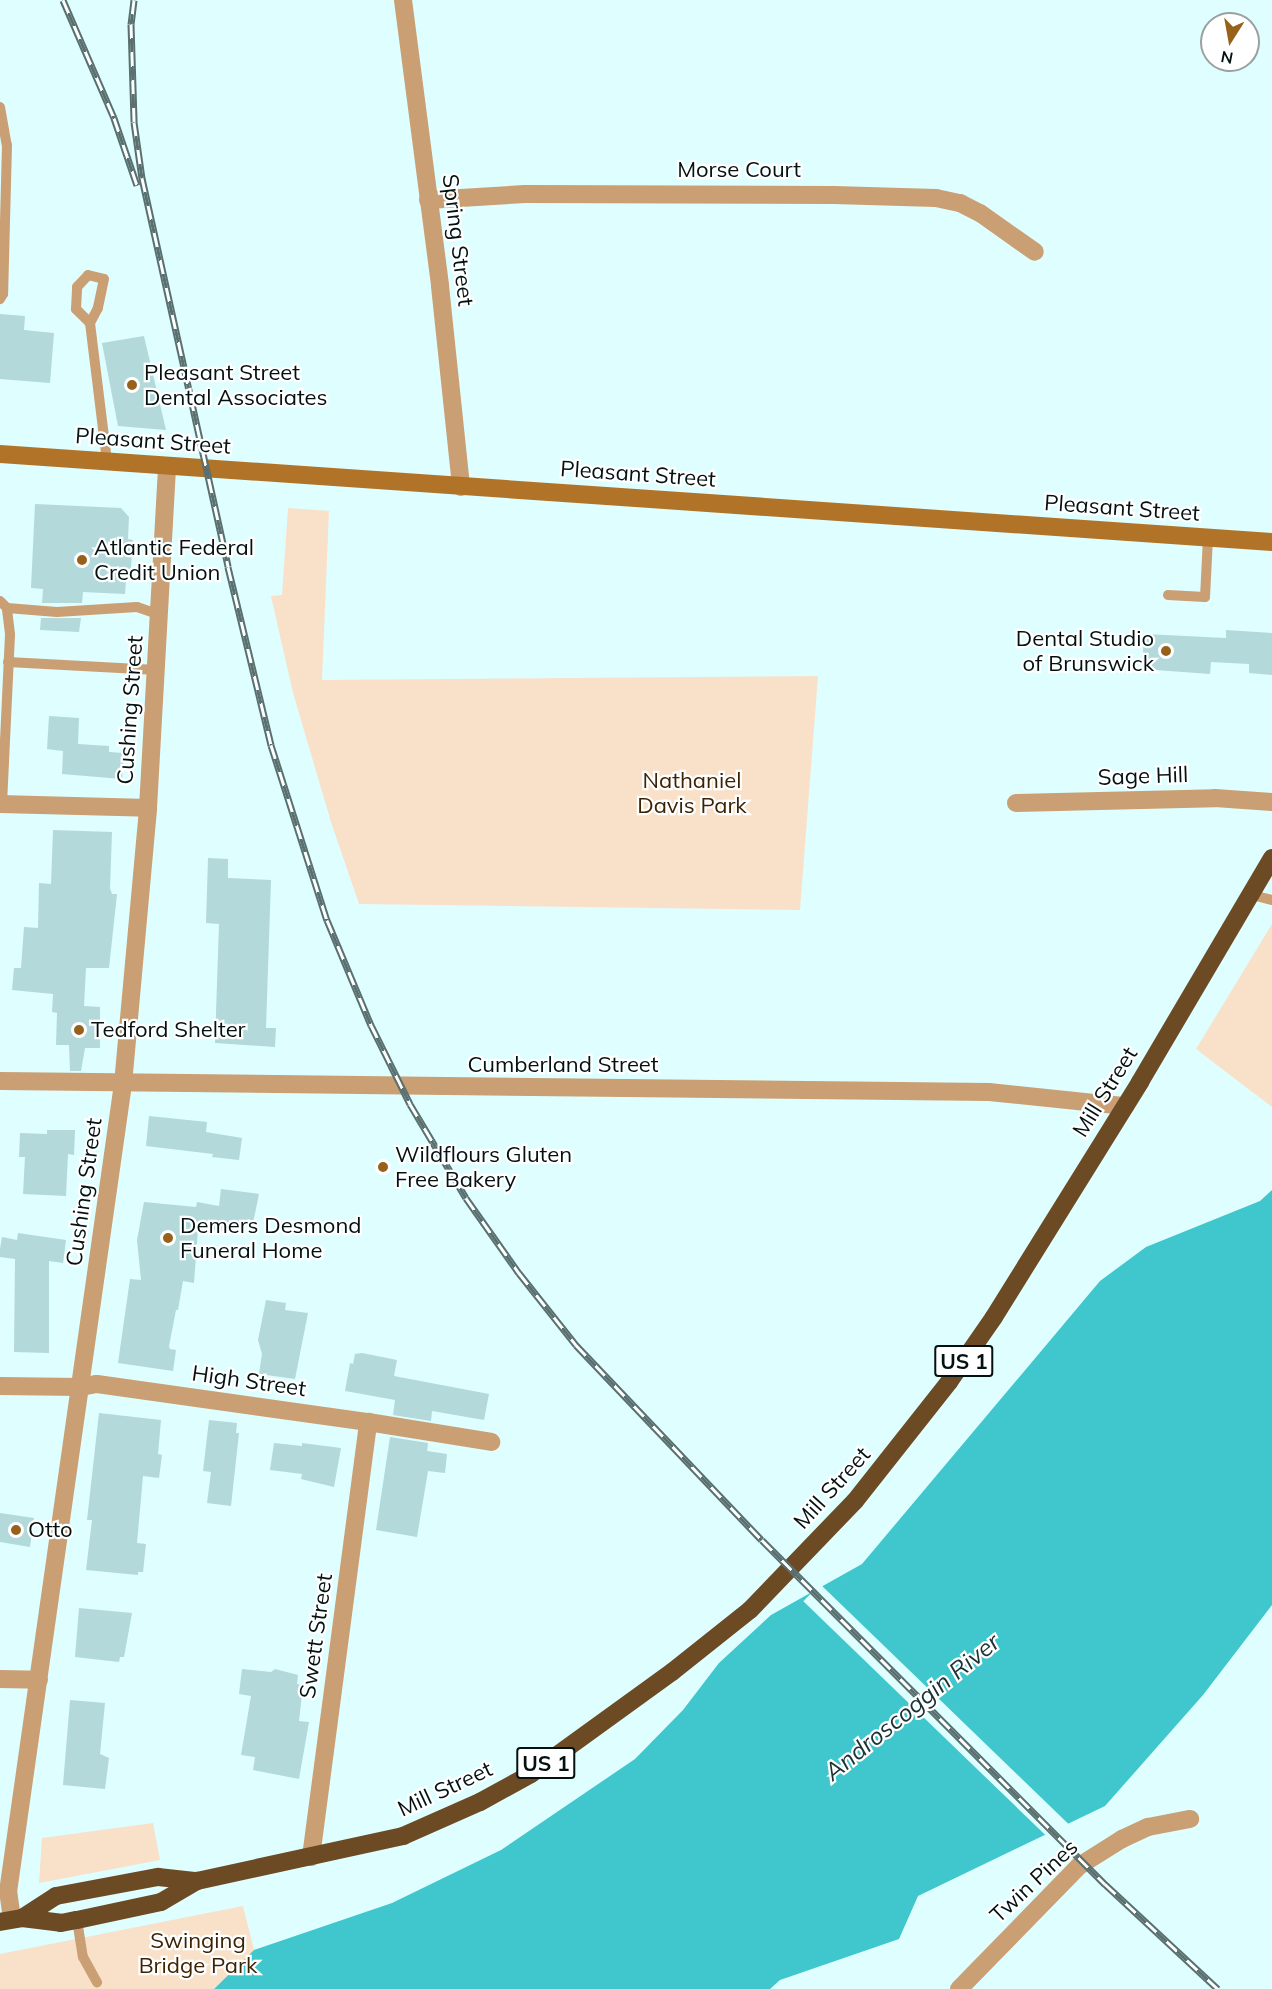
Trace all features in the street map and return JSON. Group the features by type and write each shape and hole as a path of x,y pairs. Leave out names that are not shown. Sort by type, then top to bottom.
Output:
{"highway":[{"name":"Mill Street","path":"11,1920 56,1896 158,1877 197,1881 403,1836 480,1802 531,1774 663,1679 750,1610 855,1501 920,1422 994,1317 1125,1106 1272,858"},
{"name":"Mill Street","path":"11,1920 61,1923 77,1920 161,1902 197,1881"}],"main road":[{"name":"Pleasant Street","path":"0,454 1272,542"}],"street":[{"name":"Spring Street","path":"404,0 446,333 461,487"},
{"name":"Morse Court","path":"428,200 525,194 822,195 936,198 960,204 980,213 1035,252"},
{"name":"Cushing Street","path":"11,1920 8,1892 123,1083 157,670 167,467"},
{"name":"Sage Hill","path":"1016,803 1215,798 1272,802"},
{"path":"1,804 147,808"},
{"name":"Cumberland Street","path":"0,1082 989,1092 1125,1106"},
{"name":"High Street","path":"0,1386 81,1387 97,1384 368,1422 491,1442"},
{"name":"Swett Street","path":"311,1857 368,1422"},
{"path":"0,1679 39,1680"},
{"name":"Twin Pines","path":"959,1989 1079,1866 1122,1839 1148,1827 1190,1819"}],"lane":[{"path":"0,107 7,146 3,294 0,299"},
{"path":"90,323 107,462"},
{"path":"1168,595 1205,597 1208,538"},
{"path":"1,804 10,634 3,604 57,612 138,607 160,615"},
{"path":"8,662 157,670"},
{"path":"1252,895 1272,900"},
{"path":"77,1920 83,1957 97,1982"}],"green space":[{"name":"Nathaniel Davis Park","path":"288,508 329,511 322,680 818,676 800,910 359,904 331,822 293,693 271,596 282,595"},
{"path":"1272,924 1272,1107 1196,1049"},
{"path":"153,1823 160,1860 39,1883 42,1838"},
{"name":"Swinging Bridge Park","path":"243,1906 254,1950 214,1989 0,1989 0,1954"}],"water":[{"name":"Androscoggin River","path":"1272,1190 1272,1605 1203,1695 1105,1806 918,1896 899,1939 780,1980 770,1989 214,1989 254,1950 392,1903 501,1850 635,1759 683,1710 719,1663 771,1615 862,1564 1100,1281 1146,1247 1260,1201"}],"pier":[{"path":"820,1584 1070,1826 1054,1843 803,1601"}],"building":[{"path":"0,314 25,316 24,330 54,333 50,383 0,379"},
{"name":"Pleasant Street Dental Associates","path":"144,336 166,430 118,426 102,343"},
{"name":"Atlantic Federal Credit Union","path":"35,504 121,508 129,517 128,539 133,540 130,580 126,580 125,594 83,592 82,603 42,603 43,589 31,588"},
{"path":"41,618 81,618 79,632 40,630"},
{"path":"1226,630 1272,633 1272,675 1249,673 1249,664 1211,662 1210,674 1142,669 1144,634 1226,638"},
{"path":"49,716 79,718 78,744 109,746 109,752 124,753 122,779 62,774 63,751 47,749"},
{"path":"53,830 112,832 110,888 112,894 117,894 109,968 86,968 84,1006 100,1007 100,1048 85,1048 81,1071 70,1071 69,1045 56,1045 57,1013 52,1012 53,994 12,990 14,968 21,968 24,927 38,928 39,883 51,884"},
{"path":"208,858 228,859 228,878 271,880 266,1028 276,1028 275,1047 215,1043 219,924 206,923"},
{"path":"149,1116 207,1122 206,1132 242,1138 239,1160 212,1157 213,1154 146,1146"},
{"path":"47,1130 75,1130 74,1155 68,1154 66,1196 23,1194 25,1157 19,1157 20,1133 47,1134"},
{"path":"221,1189 259,1194 253,1223 229,1220 228,1231 198,1229 194,1283 183,1281 169,1346 170,1349 176,1350 173,1371 118,1363 130,1279 141,1280 137,1240 144,1202 196,1207 197,1202 219,1206"},
{"path":"18,1233 66,1240 63,1263 49,1261 49,1353 14,1352 15,1259 0,1257 0,1249 2,1237 17,1240"},
{"path":"266,1300 286,1303 285,1310 308,1313 295,1379 259,1374 262,1354 258,1340"},
{"path":"362,1353 397,1360 394,1376 489,1394 484,1420 432,1411 431,1421 393,1415 395,1400 345,1391 350,1363 353,1364 355,1354"},
{"path":"99,1413 161,1420 158,1454 162,1455 159,1478 143,1476 137,1543 146,1544 143,1572 138,1572 138,1575 86,1570 92,1520 87,1520"},
{"path":"209,1420 237,1423 236,1433 239,1433 231,1506 207,1503 211,1472 203,1471"},
{"path":"390,1437 428,1443 427,1451 447,1454 445,1473 428,1471 417,1537 376,1530"},
{"path":"274,1443 302,1446 302,1443 341,1448 334,1487 301,1479 302,1474 270,1470"},
{"name":"Otto","path":"0,1513 34,1518 30,1547 0,1542"},
{"path":"79,1608 132,1613 124,1657 120,1657 119,1662 75,1657"},
{"path":"242,1669 271,1672 275,1669 298,1675 297,1684 303,1685 299,1721 309,1722 299,1779 253,1770 255,1757 241,1755 251,1696 239,1694"},
{"path":"70,1700 105,1703 100,1754 109,1758 105,1789 63,1785"}],"railway":[{"path":"63,0 114,118 137,185"},
{"path":"134,0 131,24 134,122 142,178 228,567 271,745 327,920 371,1025 410,1104 466,1198 519,1273 576,1345 762,1540 1105,1884 1218,1989"}],"place":[{"name":"Pleasant Street Dental Associates","path":"132,385"},
{"name":"Atlantic Federal Credit Union","path":"82,560"},
{"name":"Dental Studio of Brunswick","path":"1166,651"},
{"name":"Tedford Shelter","path":"79,1030"},
{"name":"Wildflours Gluten Free Bakery","path":"383,1167"},
{"name":"Demers Desmond Funeral Home","path":"168,1238"},
{"name":"Otto","path":"16,1530"}]}
